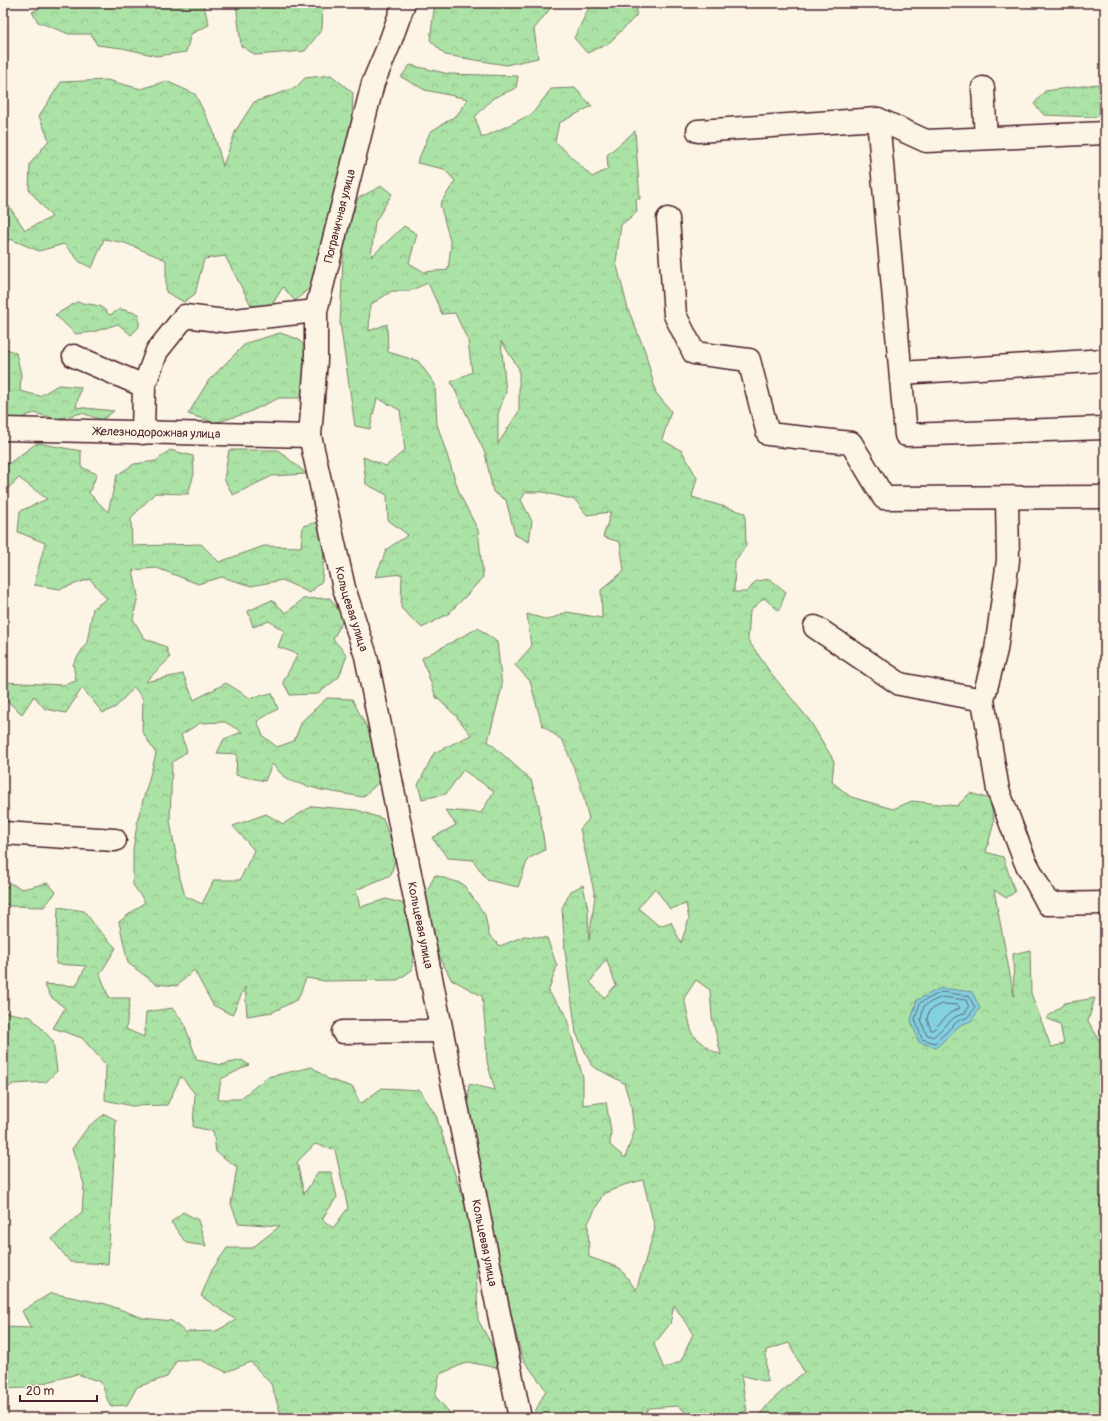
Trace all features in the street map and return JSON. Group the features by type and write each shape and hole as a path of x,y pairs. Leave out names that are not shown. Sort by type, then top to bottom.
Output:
{"street":[{"name":"Пограничная улица","path":"310,436 316,360 316,311 373,83 404,3"},
{"path":"983,88 986,138"},
{"path":"878,119 906,435 1105,428"},
{"path":"698,131 878,119 926,141 1105,133"},
{"path":"668,219 675,314 694,353 748,360 768,434 851,443 884,498 1105,497"},
{"path":"143,433 144,386 157,351 185,316 225,321 316,311"},
{"path":"74,356 144,386"},
{"path":"900,373 1105,360"},
{"name":"Железнодорожная улица","path":"3,429 310,436"},
{"name":"Кольцевая улица","path":"310,436 344,588 366,656 520,1418"},
{"path":"1007,498 1008,560 996,650 984,700 998,790 1025,861 1048,904 1105,903"},
{"path":"815,627 900,684 984,700"},
{"path":"3,833 114,840"},
{"path":"343,1032 441,1031"}],"green space":[{"path":"51,3 203,3 209,25 191,34 186,52 157,56 122,48 97,45 91,34 69,34 38,22 32,12"},
{"path":"236,3 323,3 322,29 305,51 256,55 241,46"},
{"path":"435,3 493,3 496,6 505,3 549,3 553,5 534,29 538,58 506,65 445,55 430,40"},
{"path":"584,3 638,3 636,16 608,44 587,53 574,38 591,4"},
{"path":"410,65 449,74 518,76 516,88 493,98 475,117 482,138 532,114 551,89 575,88 592,106 559,123 555,141 592,177 608,169 607,155 635,131 640,199 636,199 637,212 621,225 616,262 628,309 645,351 656,393 671,411 662,440 682,451 697,478 692,497 745,513 746,546 735,561 734,592 747,592 756,581 770,579 786,592 779,611 764,598 750,611 748,640 770,672 810,721 834,761 832,782 851,797 893,809 912,801 957,806 970,793 990,799 994,822 986,852 1003,857 1015,892 1006,898 994,890 1014,996 1013,954 1030,950 1031,993 1051,1047 1064,1044 1060,1024 1046,1018 1065,1003 1095,998 1088,1021 1103,1046 1105,1045 1105,1418 757,1418 770,1402 804,1372 789,1343 766,1350 767,1382 741,1375 747,1411 730,1418 693,1418 678,1406 649,1408 642,1418 532,1418 546,1390 522,1358 489,1227 477,1149 467,1117 469,1084 495,1090 487,1062 482,996 451,979 432,942 424,897 435,875 463,884 485,915 489,935 500,946 524,936 547,938 557,966 548,992 565,1012 583,1078 583,1105 606,1102 611,1131 610,1145 625,1158 634,1132 631,1106 624,1083 592,1066 576,1033 565,951 562,908 571,891 583,885 588,909 589,940 595,896 580,829 589,819 580,783 563,741 542,725 530,681 515,665 531,647 527,614 548,620 567,612 602,618 601,590 624,571 620,542 603,537 611,512 587,515 575,500 543,492 526,492 521,500 532,521 529,542 515,535 506,500 493,492 485,453 451,382 472,372 468,341 455,313 442,314 428,283 409,291 392,291 370,305 369,331 387,324 388,352 418,361 435,384 437,424 460,495 478,530 483,577 448,614 422,628 401,608 402,574 375,577 387,549 408,535 388,520 387,495 366,484 363,457 386,466 405,450 400,410 377,398 370,429 355,426 340,323 344,238 358,198 382,186 392,194 375,222 371,257 404,226 417,234 409,263 424,272 448,270 451,245 440,204 455,181 444,169 417,163 430,132 457,115 468,99 425,90 401,77","holes":["501,341 519,369 519,411 498,444 498,414 506,392","655,888 670,909 686,904 689,919 681,943 671,922 659,926 638,908","606,959 616,985 604,998 590,982","696,980 710,990 712,1017 721,1055 711,1050 692,1034 684,998","643,1180 655,1229 636,1290 620,1268 589,1257 588,1223 603,1194 624,1185","674,1305 693,1334 681,1361 664,1369 654,1344 670,1324"]},
{"path":"331,75 353,93 352,121 342,177 313,285 295,301 283,287 270,308 251,305 225,256 204,259 195,294 184,302 166,292 166,260 125,243 104,239 92,268 80,262 64,244 39,251 10,239 3,246 3,204 9,206 25,230 52,217 29,190 30,164 49,140 39,116 61,82 107,80 141,89 166,81 195,94 213,130 223,166 236,130 254,102 295,88 305,78"},
{"path":"1105,83 1105,115 1093,117 1044,115 1034,104 1045,91"},
{"path":"77,302 100,306 110,315 120,309 139,314 139,327 131,335 118,324 93,332 76,334 55,315"},
{"path":"280,333 298,339 313,355 305,398 279,398 247,413 215,423 188,414 209,380 246,343"},
{"path":"3,347 16,353 21,374 20,391 40,396 58,385 81,387 76,407 114,411 102,420 82,413 57,419 34,413 16,420 3,419"},
{"path":"37,443 81,451 81,467 97,474 89,493 108,512 117,475 134,464 156,461 170,450 193,456 194,474 188,494 155,493 131,518 132,546 201,544 219,562 264,546 301,547 303,526 321,521 324,550 322,581 310,593 282,580 251,586 222,577 198,584 157,568 133,570 138,596 133,619 144,638 166,647 170,658 145,682 183,674 194,700 226,683 250,698 272,693 278,709 257,721 263,736 277,747 294,741 302,721 327,698 352,699 373,739 378,783 363,797 321,790 287,780 272,764 265,781 236,775 237,754 217,753 224,739 242,732 225,722 200,723 181,735 187,751 172,763 170,821 180,878 185,896 202,904 214,880 240,880 254,850 233,826 266,814 283,824 312,806 357,810 383,819 396,856 391,875 356,890 360,907 386,899 405,904 414,941 412,970 398,980 325,981 306,978 298,999 273,1012 247,1016 245,987 232,1015 213,1005 194,970 177,986 156,984 128,963 119,922 145,902 133,885 133,850 138,818 156,754 142,731 143,699 134,687 116,707 103,713 82,688 66,713 45,709 34,696 22,714 7,701 3,705 3,682 63,685 76,681 73,664 87,642 93,608 107,599 90,579 60,589 34,585 45,543 18,532 20,511 47,499 19,478 3,493 3,460 8,464"},
{"path":"229,450 278,450 307,474 272,476 233,495 224,479"},
{"path":"330,598 344,618 333,639 347,655 339,677 318,694 290,695 283,682 298,654 278,647 284,631 269,621 253,627 248,611 272,600 286,613 303,599"},
{"path":"478,628 497,642 502,687 488,741 531,780 539,806 545,850 528,859 518,887 487,880 473,860 448,858 432,838 456,825 445,810 481,813 494,791 463,770 446,794 422,799 418,785 434,753 471,735 456,716 436,697 422,658"},
{"path":"10,883 22,889 48,883 56,892 44,907 9,906 3,902 3,890"},
{"path":"58,907 84,911 97,928 116,948 100,974 109,998 130,998 126,1029 144,1037 146,1012 172,1008 184,1023 197,1060 221,1065 242,1060 249,1065 221,1079 218,1099 240,1099 267,1077 312,1067 328,1079 353,1087 360,1104 382,1088 420,1090 436,1116 466,1208 476,1262 478,1320 493,1347 497,1368 468,1362 440,1374 435,1396 451,1414 452,1418 282,1418 271,1384 251,1362 226,1372 201,1360 177,1360 167,1377 137,1387 127,1405 110,1406 101,1382 77,1374 25,1388 3,1389 3,1327 31,1328 22,1311 51,1293 106,1304 143,1318 172,1321 185,1332 216,1331 236,1320 201,1296 212,1270 227,1248 252,1248 280,1226 238,1223 231,1204 237,1167 216,1152 213,1131 193,1127 195,1094 181,1076 167,1105 132,1106 105,1100 106,1065 82,1038 53,1028 65,1008 51,997 44,984 76,986 86,966 56,964","holes":["315,1144 335,1150 348,1208 333,1228 322,1219 337,1197 331,1172 318,1172 304,1194 297,1162"]},
{"path":"3,1012 31,1017 53,1041 57,1071 46,1082 13,1084 3,1092"},
{"path":"105,1114 116,1120 108,1264 70,1262 52,1239 82,1212 84,1184 72,1149 88,1127"},
{"path":"183,1212 198,1220 206,1246 186,1243 171,1222"}],"water":[{"path":"941,988 972,992 980,1008 971,1021 960,1025 936,1048 919,1042 911,1020 917,1000"}]}
